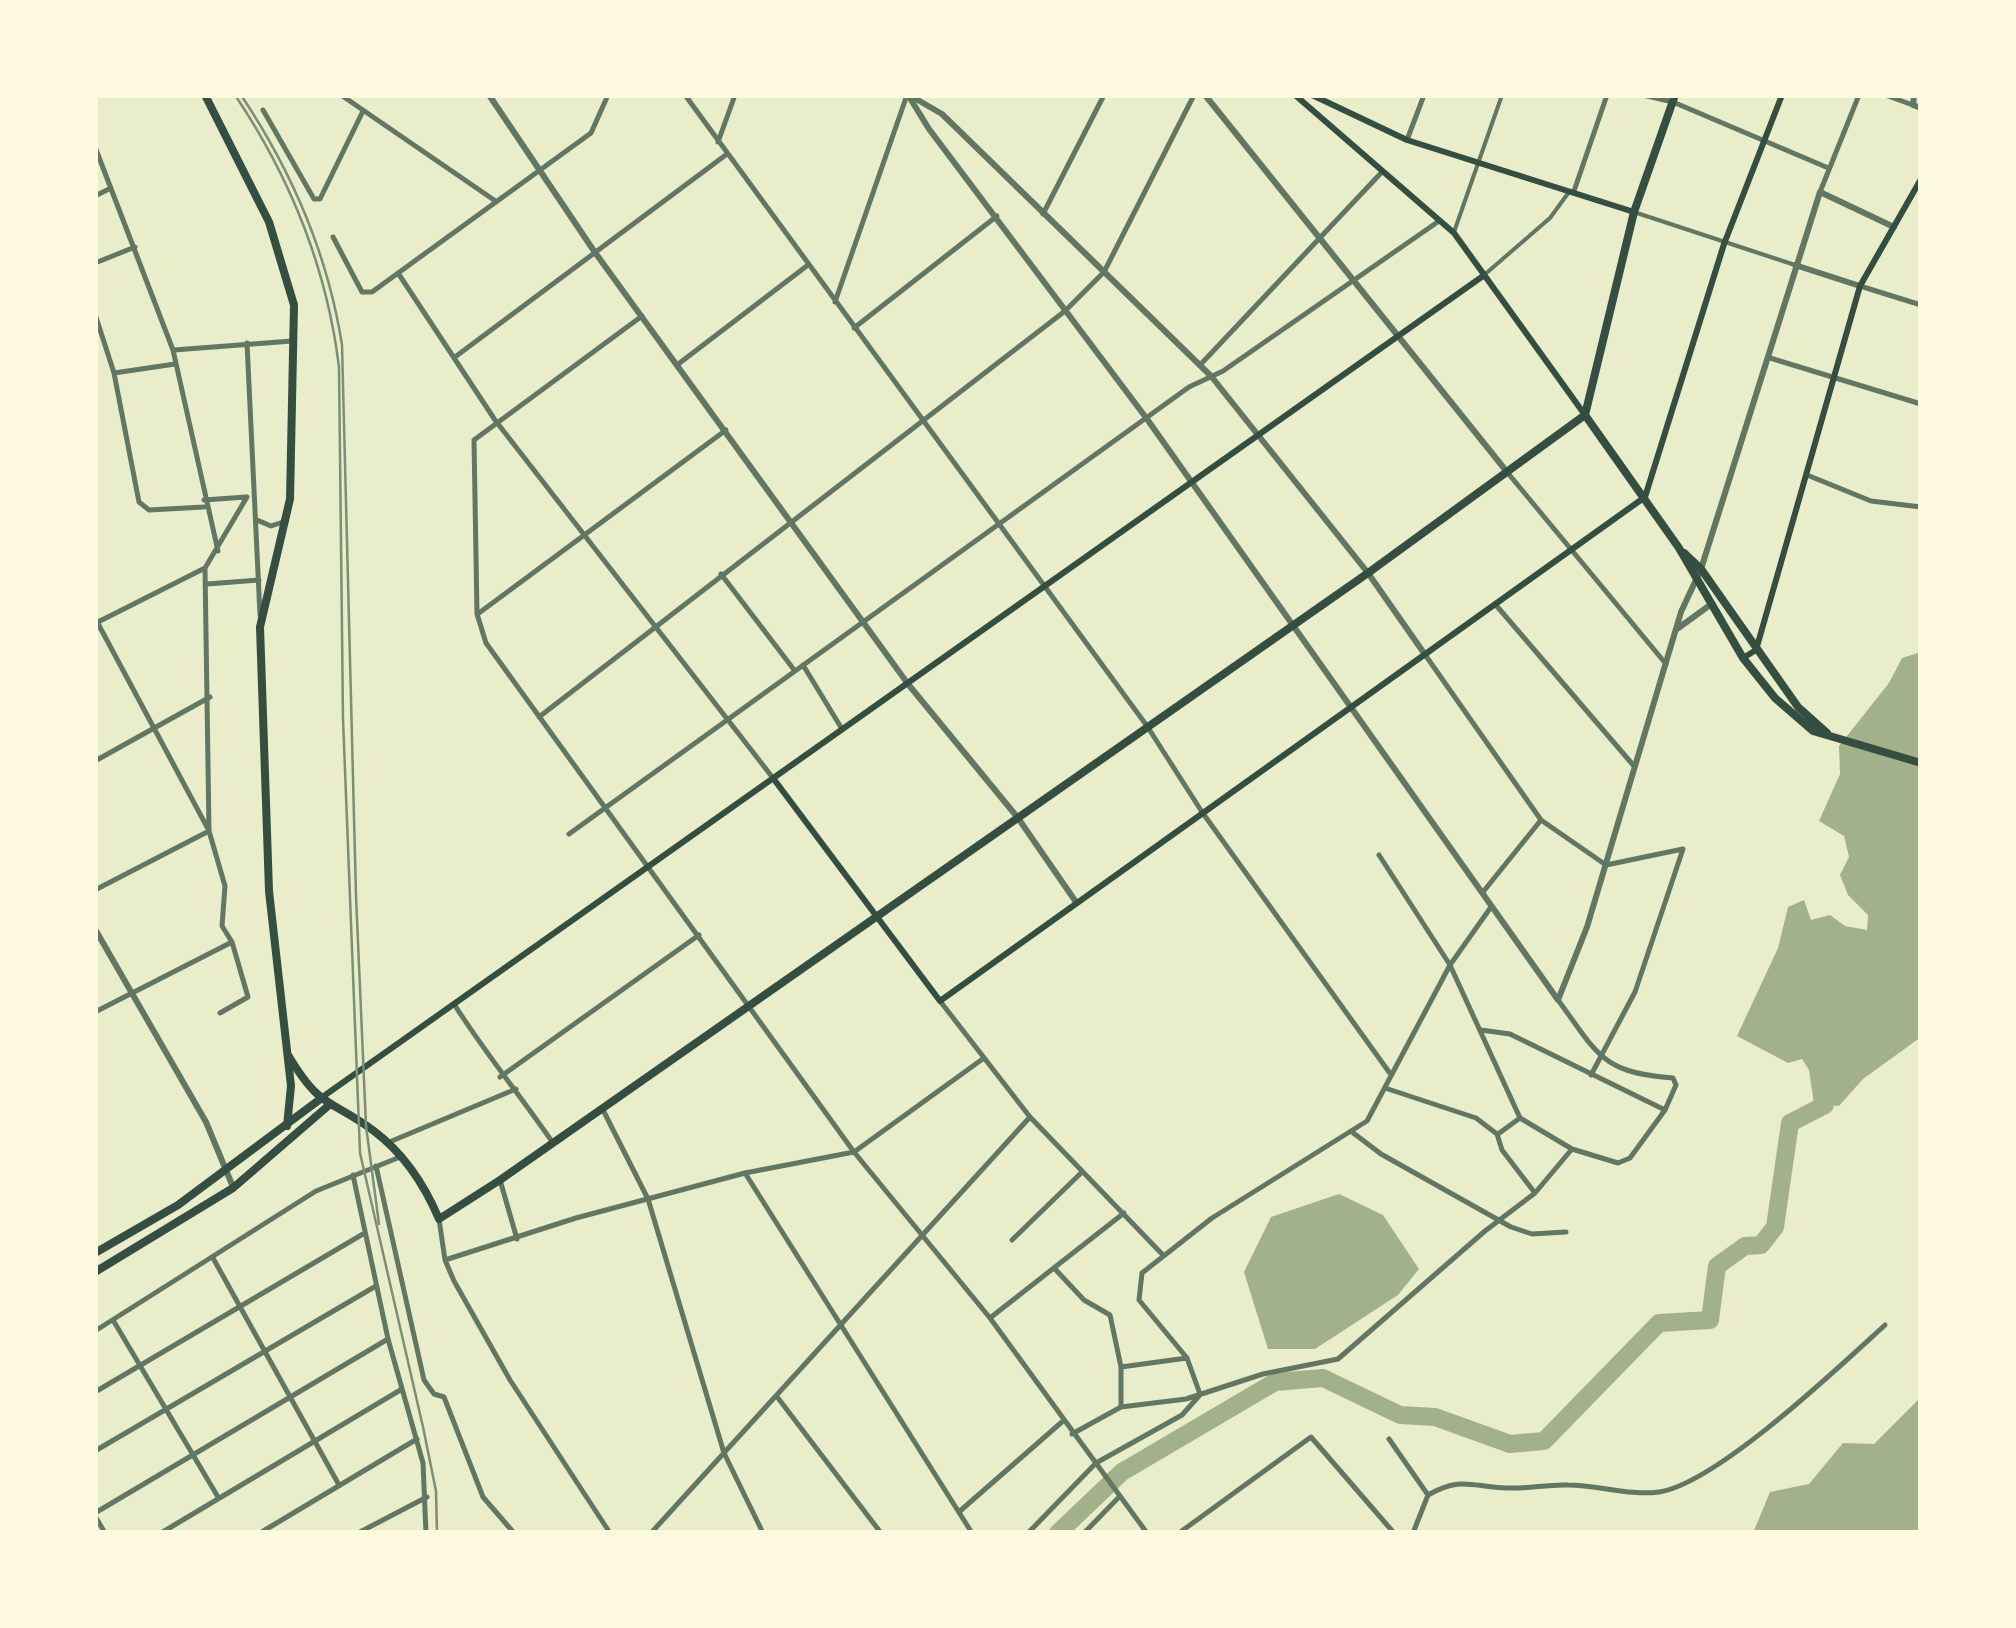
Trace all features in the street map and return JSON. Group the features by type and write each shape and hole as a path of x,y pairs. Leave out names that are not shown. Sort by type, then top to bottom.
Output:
{"main road":[{"path":"205,95 274,235 292,294 295,340 287,520 260,617 269,891 292,1099 288,1126"},
{"path":"1295,95 1454,233 1679,548 1743,658 1799,722 1830,736 1921,763"},
{"path":"1312,95 1407,140 1634,212"},
{"path":"772,778 940,1001 1644,498 1724,244 1782,95"},
{"path":"288,1055 319,1100 388,1143 429,1196 440,1219 554,1144 1368,573 1585,415 1634,212 1674,98"},
{"path":"1743,658 1756,650 1860,286 1921,180"},
{"path":"95,1253 228,1171 319,1100 1483,276"},
{"path":"1679,548 1701,569 1798,707 1830,736"},
{"path":"95,1272 233,1188 328,1106"}],"street":[{"path":"341,95 494,200"},
{"path":"489,95 542,168 594,251 908,684 1018,818 1076,902"},
{"path":"333,238 362,292 372,292 591,133 608,95"},
{"path":"685,95 1148,726 1202,812 1390,1072"},
{"path":"718,142 735,95"},
{"path":"908,95 942,114 1201,364 1260,433 1368,573 1541,820 1606,865 1683,849 1635,992 1591,1074"},
{"path":"908,95 928,129 1147,419 1601,1058 1626,1072 1673,1078 1676,1085 1665,1110 1624,1161 1603,1161 1572,1149 1520,1118 1450,965 1379,855"},
{"path":"835,302 908,95"},
{"path":"1043,214 1104,95"},
{"path":"539,717 1065,311 1104,272 1194,95"},
{"path":"1205,95 1568,551 1666,664"},
{"path":"1407,140 1424,95"},
{"path":"1454,233 1502,95"},
{"path":"1483,276 1550,218 1572,191 1606,95"},
{"path":"1643,95 1674,98 1826,167"},
{"path":"1558,1000 1606,865 1676,630 1701,569 1770,358 1826,167 1859,95"},
{"path":"1886,95 1917,107"},
{"path":"1914,95 1917,107"},
{"path":"263,110 310,197 320,200 363,111"},
{"path":"928,129 942,114"},
{"path":"95,147 173,350 218,551"},
{"path":"455,358 727,154"},
{"path":"1201,364 1381,173"},
{"path":"95,196 112,188"},
{"path":"1820,192 1894,227"},
{"path":"1634,212 1921,306"},
{"path":"854,328 997,216"},
{"path":"569,834 1147,419 1441,219"},
{"path":"95,263 135,247"},
{"path":"677,365 808,266"},
{"path":"398,273 495,420 772,778"},
{"path":"95,314 114,373 139,502 149,510 251,497"},
{"path":"642,316 478,435 473,447 477,614 486,643 646,870 700,935 854,1152 924,1232 1148,1533"},
{"path":"173,350 295,340"},
{"path":"247,344 251,497 257,520 260,617"},
{"path":"1770,358 1921,404"},
{"path":"114,373 176,364"},
{"path":"477,614 726,430"},
{"path":"1807,475 1889,506 1921,507"},
{"path":"220,1013 248,997 232,942 222,926 225,886 209,830 157,726 96,621 205,568 251,497"},
{"path":"257,520 271,526 287,520"},
{"path":"205,568 210,697 209,830"},
{"path":"721,574 795,672"},
{"path":"208,584 259,580"},
{"path":"1495,604 1636,768"},
{"path":"1676,630 1710,605"},
{"path":"803,666 842,730"},
{"path":"95,761 210,697"},
{"path":"1482,893 1541,820"},
{"path":"95,890 209,830"},
{"path":"1200,1394 1187,1358 1139,1300 1139,1279 1162,1254 1371,1116 1390,1072 1450,965 1491,907"},
{"path":"95,929 206,1122 233,1188"},
{"path":"500,1076 700,935"},
{"path":"95,1012 232,942"},
{"path":"940,1001 1030,1116 1081,1174 1162,1254"},
{"path":"454,1004 500,1076 516,1089 554,1144"},
{"path":"1480,1030 1510,1034 1665,1110"},
{"path":"445,1260 745,1173 854,1152 984,1058"},
{"path":"1384,1088 1467,1113 1497,1134 1502,1150 1535,1193"},
{"path":"388,1143 516,1089"},
{"path":"602,1108 648,1199 724,1453 763,1533"},
{"path":"651,1533 778,1398 1030,1116"},
{"path":"1497,1134 1520,1118"},
{"path":"1352,1132 1381,1154 1532,1234 1566,1232"},
{"path":"1072,1434 1121,1407 1186,1399 1263,1374 1338,1359 1535,1193 1572,1149"},
{"path":"95,1330 316,1190 400,1157"},
{"path":"376,1166 424,1380 434,1394 444,1397 455,1416 484,1498 514,1533"},
{"path":"745,1173 972,1533"},
{"path":"1012,1240 1081,1174"},
{"path":"353,1175 388,1339 418,1438 427,1497 426,1533"},
{"path":"500,1180 518,1239"},
{"path":"990,1318 1124,1213"},
{"path":"440,1219 445,1260 510,1380 610,1533"},
{"path":"95,1392 363,1234"},
{"path":"213,1258 339,1486"},
{"path":"1055,1269 1084,1300 1110,1315 1121,1367 1121,1407"},
{"path":"95,1451 376,1286"},
{"path":"113,1320 218,1497"},
{"path":"1414,1533 1428,1496 1465,1481 1502,1488 1568,1485 1640,1492 1667,1490 1746,1443 1816,1389 1884,1326"},
{"path":"105,1533 95,1515 388,1339"},
{"path":"1121,1367 1187,1358"},
{"path":"161,1533 402,1390"},
{"path":"1028,1533 1096,1463 1182,1415 1200,1394"},
{"path":"778,1398 881,1533"},
{"path":"960,1511 1063,1421"},
{"path":"1179,1533 1306,1437 1316,1438 1394,1533"},
{"path":"260,1533 418,1438"},
{"path":"1389,1439 1428,1496"},
{"path":"1084,1533 1119,1494"},
{"path":"358,1533 427,1497"}],"shaded area":[{"path":"1921,652 1921,1037 1863,1079 1839,1106 1814,1104 1809,1070 1802,1059 1788,1063 1737,1036 1778,948 1788,907 1804,900 1811,920 1830,915 1845,926 1867,930 1868,915 1848,895 1840,875 1849,857 1844,836 1819,821 1840,774 1839,746 1889,683 1902,658"},
{"path":"1339,1194 1383,1215 1419,1269 1398,1295 1315,1349 1268,1349 1244,1272 1271,1217"},
{"path":"1921,1397 1921,1531 1753,1533 1770,1492 1809,1484 1843,1443 1874,1444"}],"waterway":[{"path":"1058,1533 1122,1472 1275,1382 1323,1378 1400,1415 1435,1417 1510,1444 1544,1441 1659,1323 1710,1320 1717,1266 1745,1246 1761,1245 1775,1227 1790,1123 1825,1105"}],"tram line":[{"path":"241,95 276,153 305,214 327,279 342,345 356,896 366,1126 379,1224"}],"railway":[{"path":"235,95 273,158 303,225 325,295 339,367 343,719 360,1153 436,1491 437,1533"}]}
